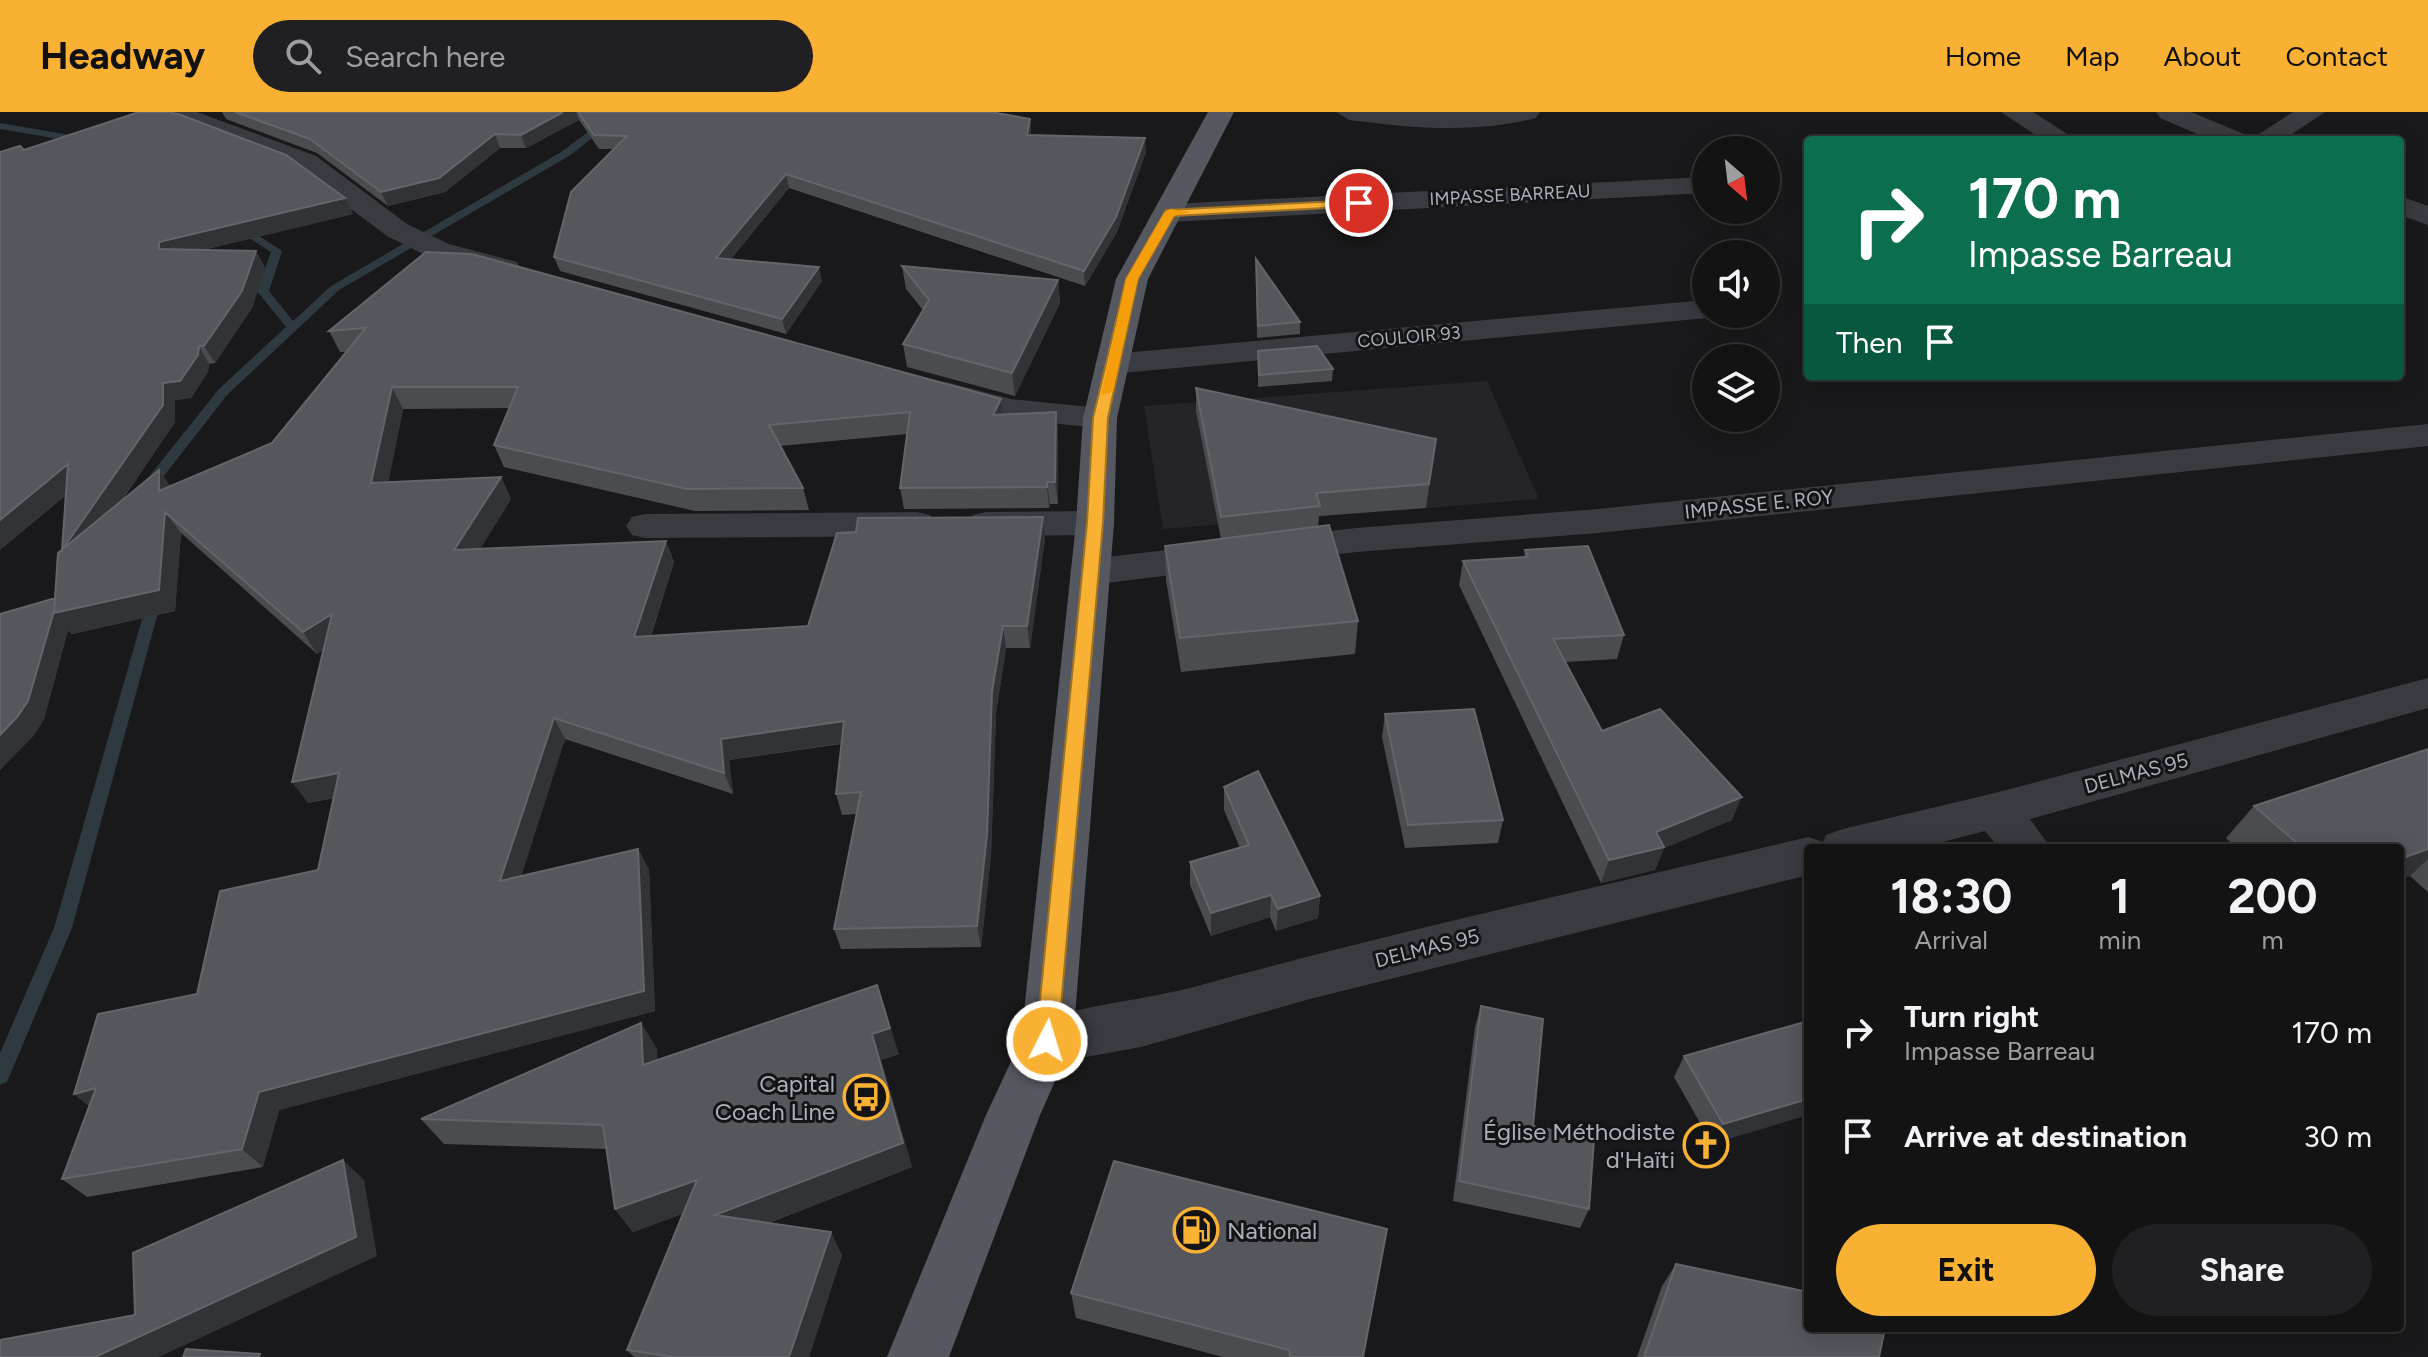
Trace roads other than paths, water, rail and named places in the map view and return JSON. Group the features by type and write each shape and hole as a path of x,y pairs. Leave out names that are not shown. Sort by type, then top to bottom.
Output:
{"main road":[{"path":"918,1357 1022,1120 1047,1041 1095,523 1100,418 1132,279 1170,213 1221,112"}],"street":[{"path":"1349,112 1413,120 1510,118 1527,112"},
{"path":"2014,112 2056,136"},
{"path":"2169,112 2225,136"},
{"path":"2271,136 2312,112"},
{"path":"169,114 306,162 397,230 438,250 542,280"},
{"name":"IMPASSE BARREAU","path":"1170,213 1692,186"},
{"path":"2404,207 2428,216"},
{"name":"COULOIR 93","path":"1112,364 1692,311"},
{"path":"922,385 1010,409 1100,418"},
{"name":"IMPASSE E. ROY","path":"1090,572 1356,540 1598,521 2428,435"},
{"path":"645,526 1095,523"},
{"name":"DELMAS 95","path":"1859,844 1995,811 2428,693"},
{"path":"1995,811 2024,844"},
{"name":"DELMAS 95","path":"1047,1041 1141,1024 1311,983 1804,857"}],"waterway":[{"path":"148,487 223,392 335,288 565,154 621,112"},
{"path":"0,126 82,140"},
{"path":"237,226 277,251 263,291 291,326"},
{"path":"0,1076 63,928 155,598"}],"place":[{"name":"Capital Coach Line","path":"866,1097"},
{"name":"Église Méthodiste d'Haïti","path":"1706,1145"},
{"name":"National","path":"1196,1230"}]}
